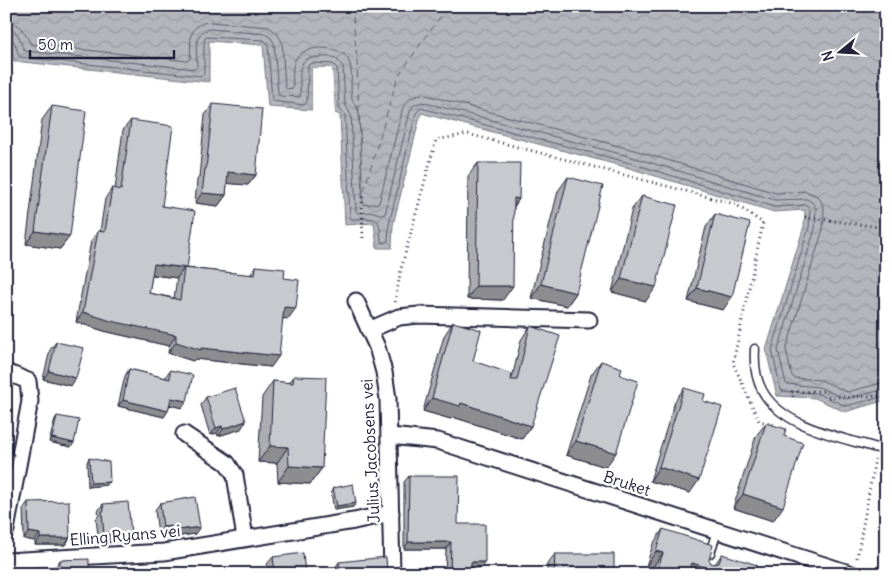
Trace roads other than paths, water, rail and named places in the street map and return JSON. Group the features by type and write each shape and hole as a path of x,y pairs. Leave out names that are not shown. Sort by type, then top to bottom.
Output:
{"street":[{"name":"Julius Jacobsens vei","path":"356,302 377,347 384,372 388,399 392,574"},
{"path":"369,330 399,317 419,315 589,320"},
{"path":"6,372 28,381 30,401 6,530"},
{"path":"184,434 228,463 235,475 246,538"},
{"name":"Bruket","path":"390,436 438,441 717,531 854,569"},
{"name":"Elling Ryans vei","path":"6,561 164,552 354,521 391,513"}],"lane":[{"path":"755,349 756,376 768,401 778,410 817,430 877,448"},
{"path":"706,565 717,531"}],"water":[{"path":"6,6 886,6 886,400 845,412 815,398 777,396 766,350 804,226 805,210 774,212 629,168 421,113 393,225 392,248 377,248 374,223 345,225 340,115 335,113 332,68 312,68 312,110 268,107 263,45 209,41 209,82 14,61 10,42 6,38"}]}
